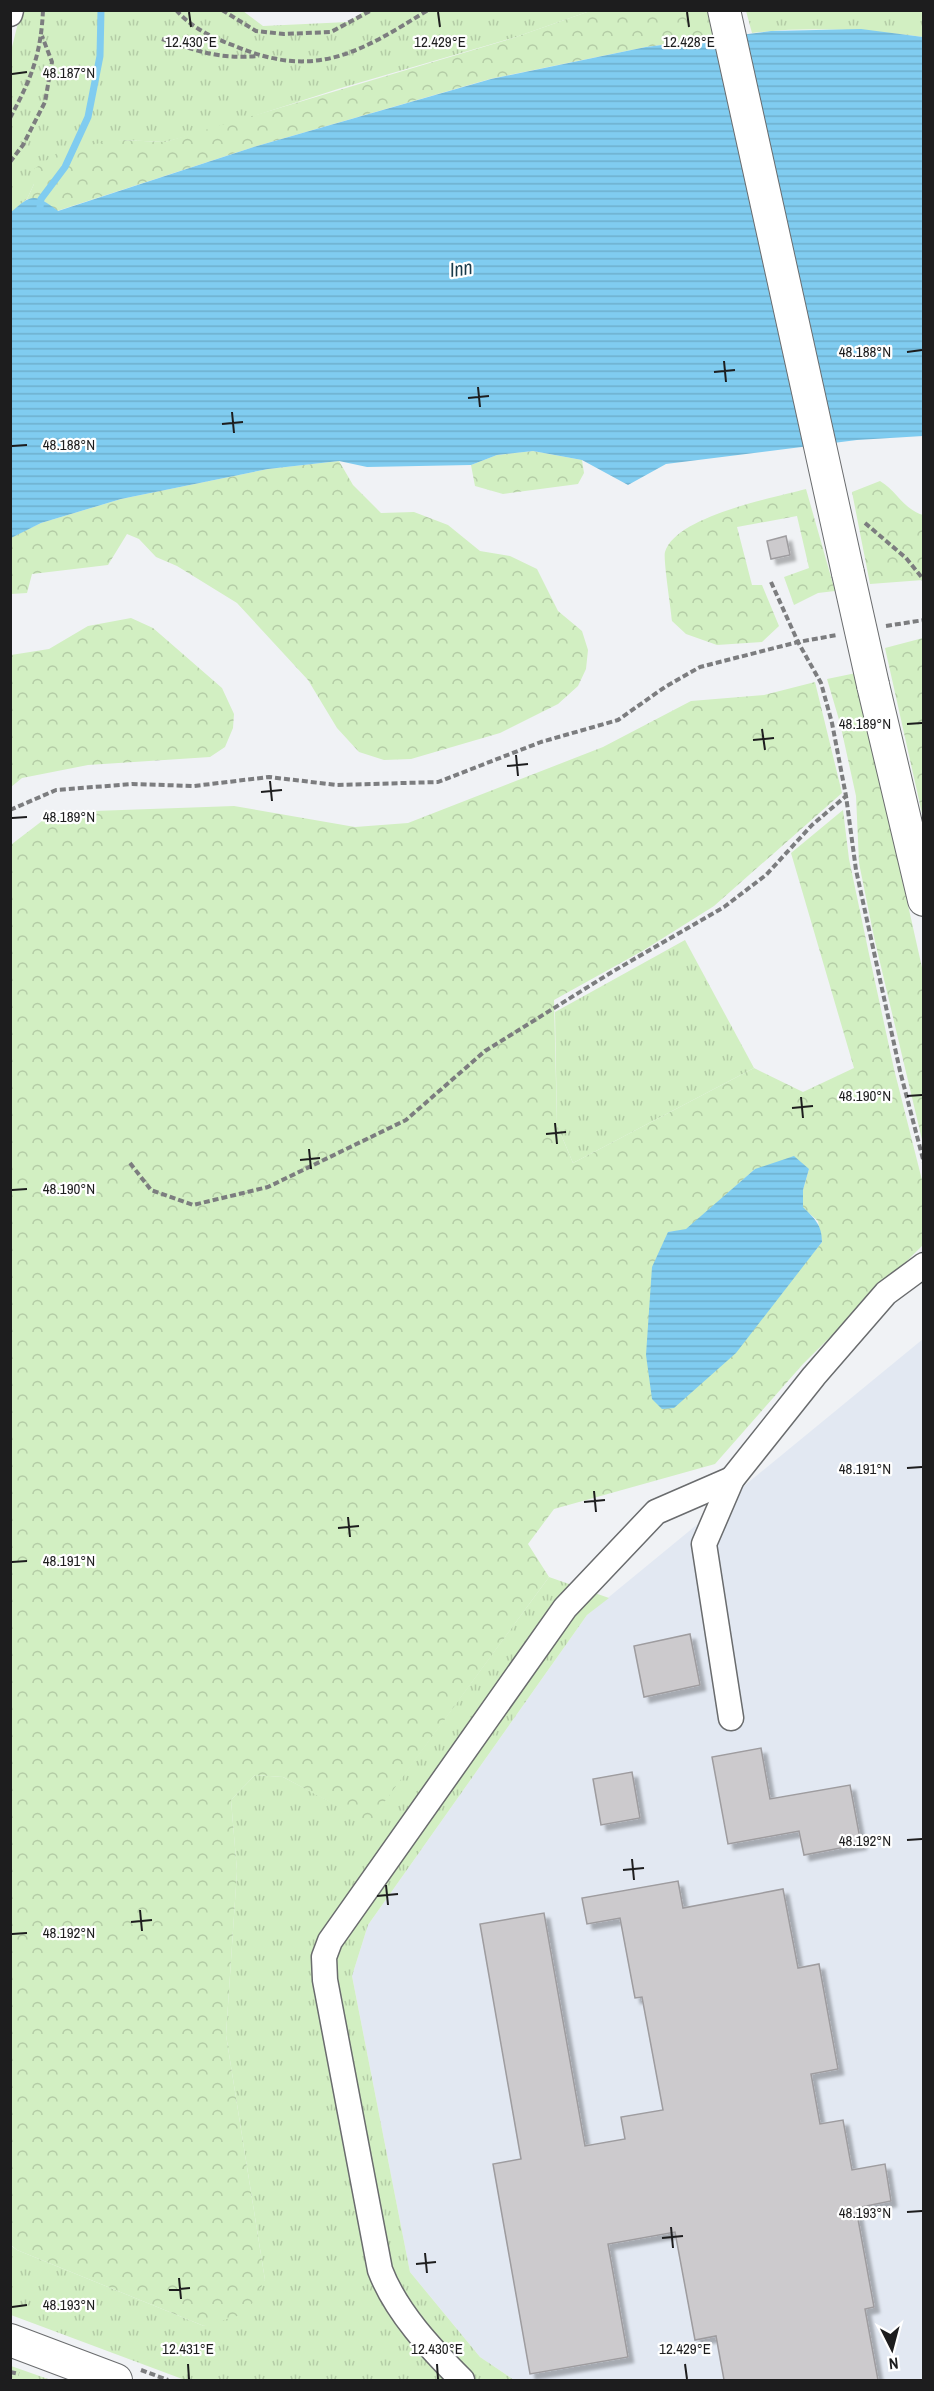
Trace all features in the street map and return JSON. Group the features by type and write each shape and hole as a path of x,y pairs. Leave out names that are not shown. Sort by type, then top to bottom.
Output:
{"main road":[{"path":"724,10 847,515 849,573 924,900"},
{"path":"10,2340 116,2380"}],"lane":[{"path":"731,1718 704,1544 732,1479 814,1376 886,1293 924,1265"},
{"path":"462,2380 440,2358 405,2314 386,2287 380,2270 328,1998 324,1958 330,1941 565,1608 656,1512 732,1479"}],"path":[{"path":"10,118 31,79 42,36 43,10"},
{"path":"176,10 186,20 214,38 287,62 330,59 370,45 428,10"},
{"path":"222,10 256,30 284,34 331,32 372,10"},
{"path":"10,162 23,145 45,102 52,62 42,36"},
{"path":"162,39 202,53 230,58 263,56"},
{"path":"847,515 906,558 924,580"},
{"path":"771,582 798,642 821,683 832,723 846,796 856,870 900,1071 924,1162"},
{"path":"10,810 56,790 132,784 194,786 269,777 337,785 438,782 541,742 618,720 665,687 700,667 798,642"},
{"path":"130,1163 151,1190 193,1205 268,1187 406,1120 485,1051 612,972 724,907 766,875 813,825 846,796"}],"shaded area":[{"path":"923,1339 923,2380 514,2380 480,2357 410,2272 352,1976 368,1925 587,1615"}],"green space":[{"path":"366,10 590,11 513,38 341,88 217,128 165,142 121,140 34,184 27,199 11,213 10,55 21,11 243,11 263,26 348,22"},
{"path":"590,11 710,11 715,38 646,47 490,79 257,146 57,211 41,199 27,199 34,184 34,169 63,149 121,140 165,142 513,38"},
{"path":"746,11 923,11 923,37 838,30 752,33"},
{"path":"533,451 582,460 584,473 578,484 503,494 475,486 471,465 497,455"},
{"path":"339,461 353,485 381,513 414,512 448,525 480,551 510,556 537,569 558,611 582,631 588,650 586,669 578,686 558,704 500,733 411,759 384,760 359,752 337,728 308,680 237,603 177,566 156,557 139,539 127,534 108,565 32,574 27,593 11,594 10,538 41,523 121,499 268,469"},
{"path":"880,481 910,509 923,515 923,580 870,584 852,492"},
{"path":"806,489 835,591 818,593 794,605 784,577 809,568 797,516 737,527 752,585 762,585 779,626 762,642 717,645 686,634 672,621 665,552 673,539 687,528 727,510"},
{"path":"131,618 153,628 222,688 234,714 233,728 225,747 210,757 88,765 22,778 11,787 11,655 49,649 88,626"},
{"path":"924,638 923,818 885,648"},
{"path":"856,673 923,972 923,1144 874,937 859,863 856,796 840,723 827,679"},
{"path":"815,682 842,793 714,906 644,950 554,1000 557,1125 573,1163 754,1068 803,1092 854,1068 791,853 843,810 849,859 869,954 894,1069 923,1184 923,1245 803,1364 715,1464 554,1509 528,1544 549,1577 369,1823 283,1777 255,1775 231,1800 237,1871 226,2035 265,2280 247,2313 204,2326 17,2250 11,2245 12,844 42,821 94,811 234,806 355,827 408,823 603,747 691,701 764,695","holes":["755,1169 809,1169 803,1190 803,1208 818,1221 822,1242 800,1269 668,1232 686,1230"]},
{"path":"685,940 754,1068 573,1163 557,1125 555,1012"},
{"path":"549,1577 609,1598 587,1615 368,1925 352,1976 410,2272 480,2357 514,2380 185,2380 11,2315 10,2245 17,2250 204,2326 265,2280 226,2035 237,1871 231,1800 255,1775 283,1777 369,1822"},
{"path":"11,2366 51,2380 11,2380"}],"water":[{"name":"Inn","path":"861,29 923,37 923,436 857,440 666,464 628,485 582,460 533,451 497,455 471,465 367,467 339,461 268,469 121,499 41,523 11,538 10,213 23,202 33,198 38,199 58,211 257,146 491,79 646,47 771,31"},
{"path":"794,1156 809,1169 803,1190 803,1207 817,1223 821,1231 822,1242 736,1353 674,1408 662,1409 652,1399 646,1355 652,1267 668,1232 686,1229 755,1169"}],"building":[{"path":"786,536 790,555 771,559 767,541"},
{"path":"690,1634 700,1685 644,1697 634,1646"},
{"path":"761,1748 770,1799 850,1785 861,1844 804,1855 799,1831 728,1844 712,1757"},
{"path":"632,1772 640,1818 601,1825 593,1779"},
{"path":"678,1881 683,1908 783,1889 798,1968 819,1964 838,2069 811,2074 820,2124 843,2120 852,2170 885,2164 891,2201 856,2208 874,2307 865,2309 878,2380 724,2380 716,2336 695,2340 675,2232 608,2244 628,2357 530,2374 493,2164 521,2159 480,1924 544,1913 585,2146 625,2139 621,2117 663,2110 642,1997 635,1998 620,1918 587,1924 582,1898"}],"waterway":[{"path":"40,207 41,199 65,167 88,117 100,56 101,10"}]}
